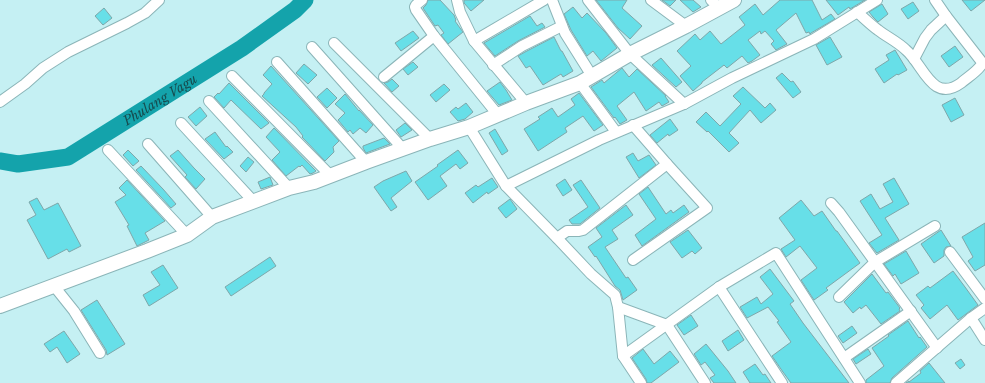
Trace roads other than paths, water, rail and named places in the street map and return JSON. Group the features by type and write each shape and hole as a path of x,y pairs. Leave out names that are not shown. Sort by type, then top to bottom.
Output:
{"street":[{"path":"0,102 44,68 68,52 127,23 145,12 160,0"},
{"path":"422,0 416,5 416,10 434,36 498,115"},
{"path":"457,0 460,12 474,41 526,103"},
{"path":"474,41 544,0"},
{"path":"552,0 586,79 616,132"},
{"path":"588,0 630,54 684,104"},
{"path":"651,0 686,26"},
{"path":"0,306 187,235 212,217 289,188 314,182 430,139 469,127 586,79 630,54 686,26 715,4 734,0"},
{"path":"506,186 616,132 684,104 732,78 814,39 877,0"},
{"path":"857,12 876,29 907,50 926,76 935,85 942,89 949,89 957,86 979,69 982,64 935,0"},
{"path":"914,59 925,38 946,16"},
{"path":"493,65 522,46 562,26"},
{"path":"384,77 434,36"},
{"path":"334,43 430,139"},
{"path":"312,47 403,149"},
{"path":"276,62 366,162"},
{"path":"232,76 331,176"},
{"path":"209,101 289,188"},
{"path":"181,123 254,202"},
{"path":"633,125 707,208 633,260"},
{"path":"469,127 506,186 558,238 591,274 615,295 618,307 623,356 641,383"},
{"path":"148,144 212,217"},
{"path":"108,150 187,235"},
{"path":"558,238 567,231 584,230 667,164"},
{"path":"831,203 937,348"},
{"path":"839,296 875,262 935,226"},
{"path":"950,252 985,299"},
{"path":"623,356 719,287 776,253 860,383"},
{"path":"54,286 74,311 100,353"},
{"path":"719,287 782,383"},
{"path":"618,307 667,325 705,383"},
{"path":"896,383 971,318 985,308"},
{"path":"844,358 911,311"},
{"path":"971,318 985,340"}],"waterway":[{"name":"Phulang Vagu","path":"0,161 18,164 68,157 242,48 295,10 305,0"}]}
